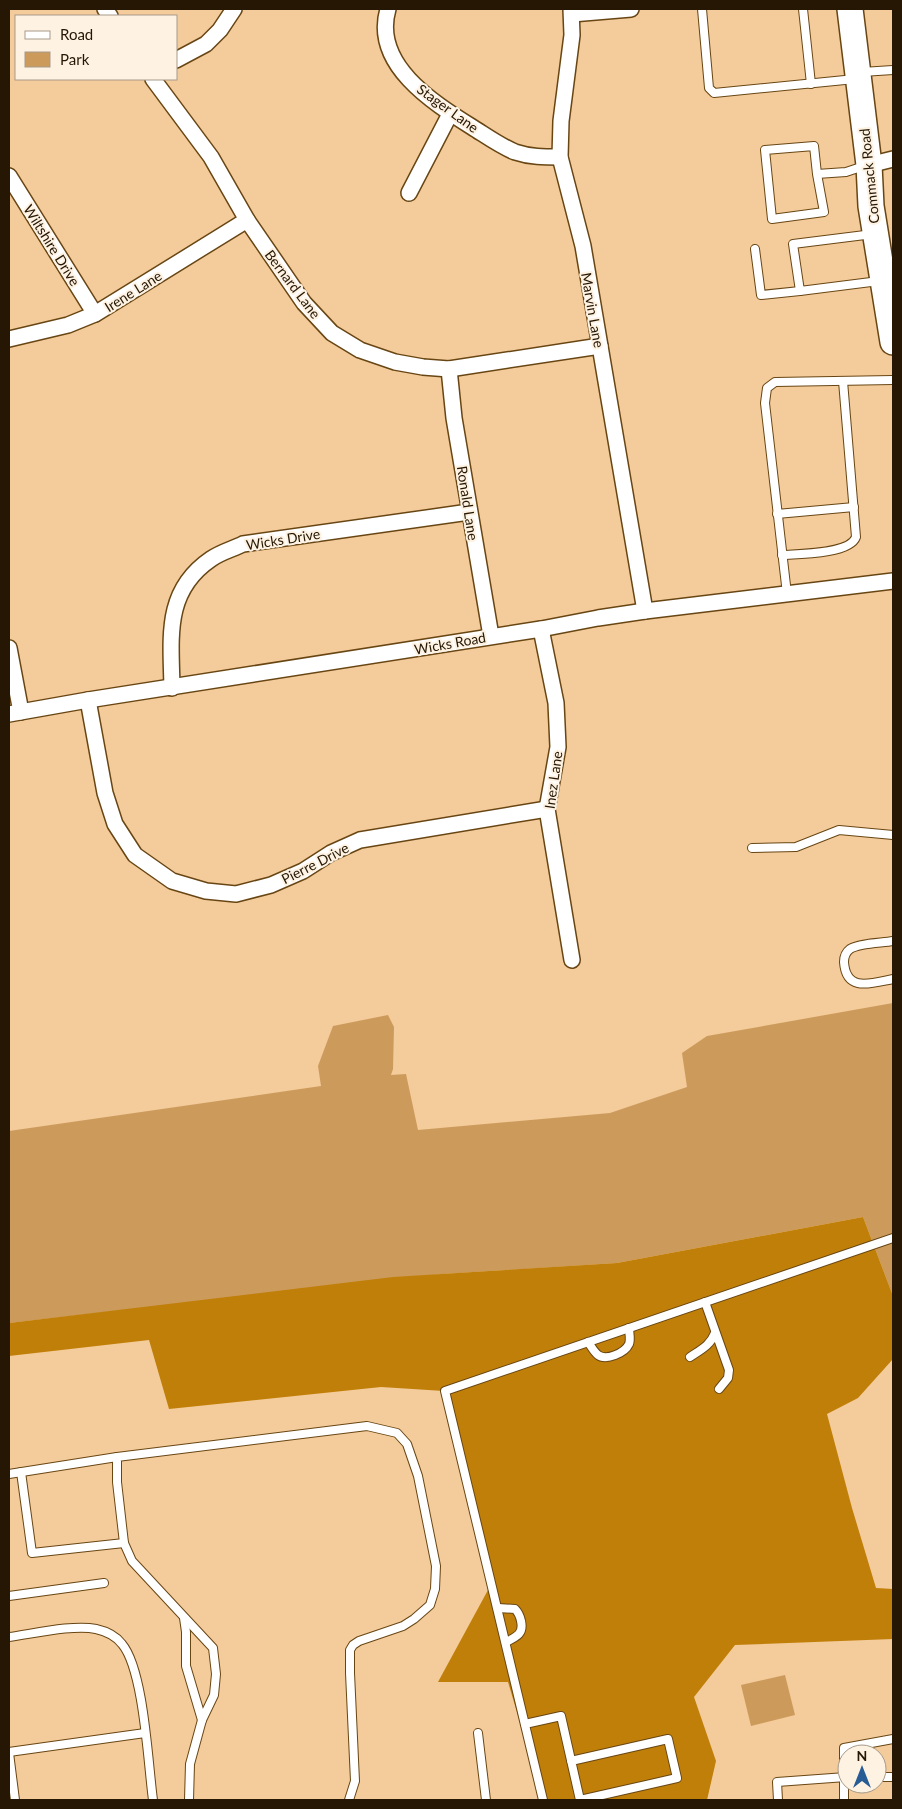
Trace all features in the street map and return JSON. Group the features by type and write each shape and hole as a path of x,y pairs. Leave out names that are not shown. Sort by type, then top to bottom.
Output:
{"main road":[{"name":"Commack Road","path":"850,9 869,165 871,206 893,342"}],"street":[{"path":"178,59 206,44 220,30 234,9"},
{"name":"Stager Lane","path":"388,9 385,19 386,37 393,59 407,77 425,94 450,114 513,151 534,157 560,157"},
{"path":"571,11 631,9"},
{"name":"Marvin Lane","path":"571,11 572,35 561,121 560,157 582,246 645,611"},
{"name":"Bernard Lane","path":"153,80 211,157 247,220 304,303 332,333 360,350 395,362 449,369 600,346"},
{"path":"409,193 450,114"},
{"path":"869,165 893,159"},
{"name":"Wiltshire Drive","path":"9,176 95,314"},
{"name":"Irene Lane","path":"9,338 68,325 95,314 247,220"},
{"name":"Ronald Lane","path":"449,369 454,418 491,636"},
{"name":"Wicks Drive","path":"172,688 171,626 176,602 191,576 212,558 243,544 469,512"},
{"name":"Wicks Road","path":"15,713 541,629 598,618 893,581"},
{"name":"Inez Lane","path":"541,629 556,703 558,747 547,809 572,960"},
{"path":"9,648 15,713"},
{"name":"Pierre Drive","path":"88,700 104,793 115,824 135,855 172,881 206,891 236,894 271,885 303,871 331,853 360,840 547,809"}],"lane":[{"path":"702,9 709,88 714,93 811,84 893,70"},
{"path":"803,9 811,84"},
{"path":"814,146 817,174 824,212 772,219 765,150 814,146"},
{"path":"817,174 846,172 869,165"},
{"path":"800,291 793,244 876,233"},
{"path":"756,249 761,295 884,281"},
{"path":"786,594 765,403 767,388 775,382 893,380"},
{"path":"782,556 848,547 854,542 856,537 843,381"},
{"path":"778,514 854,506"},
{"path":"752,848 796,847 839,830 893,835"},
{"path":"893,941 855,946 848,950 844,956 846,972 852,982 857,984 893,980"},
{"path":"543,1800 445,1391 893,1238"},
{"path":"704,1302 729,1370 728,1378 719,1389"},
{"path":"588,1342 597,1354 602,1357 609,1357 624,1351 628,1347 630,1341 629,1328"},
{"path":"690,1357 707,1346 715,1334"},
{"path":"9,1474 118,1457 367,1426 397,1433 407,1444 418,1476 436,1566 435,1589 430,1605 414,1619 403,1626 359,1641 350,1650 356,1781 349,1800"},
{"path":"118,1457 117,1482 124,1542 132,1561 212,1648 216,1674 214,1695 202,1720 190,1764 189,1800"},
{"path":"21,1472 32,1553 124,1542"},
{"path":"9,1596 104,1583"},
{"path":"498,1608 515,1609 519,1614 522,1626 522,1632 506,1642"},
{"path":"183,1616 186,1632 186,1666 202,1720"},
{"path":"9,1637 75,1628 95,1629 110,1634 122,1644 135,1670 153,1800"},
{"path":"525,1724 561,1716 571,1761 580,1800 677,1778 668,1739 571,1761"},
{"path":"478,1733 486,1800"},
{"path":"15,1800 9,1752 145,1734"},
{"path":"866,1744 893,1739"},
{"path":"778,1800 777,1782 837,1778"}],"green space":[{"path":"893,1003 893,1296 863,1217 617,1263 443,1274 9,1323 9,1131 321,1086 318,1066 333,1026 388,1015 394,1027 393,1069 391,1075 406,1074 418,1130 610,1113 687,1087 682,1053 707,1036"},
{"path":"785,1675 795,1715 751,1726 741,1685"}],"shaded area":[{"path":"863,1217 893,1296 893,1359 858,1398 827,1414 876,1588 893,1589 893,1639 735,1645 694,1697 716,1761 707,1800 543,1800 508,1682 438,1682 488,1590 462,1464 444,1391 381,1387 169,1409 149,1340 9,1356 9,1323 393,1277 617,1263"}]}
